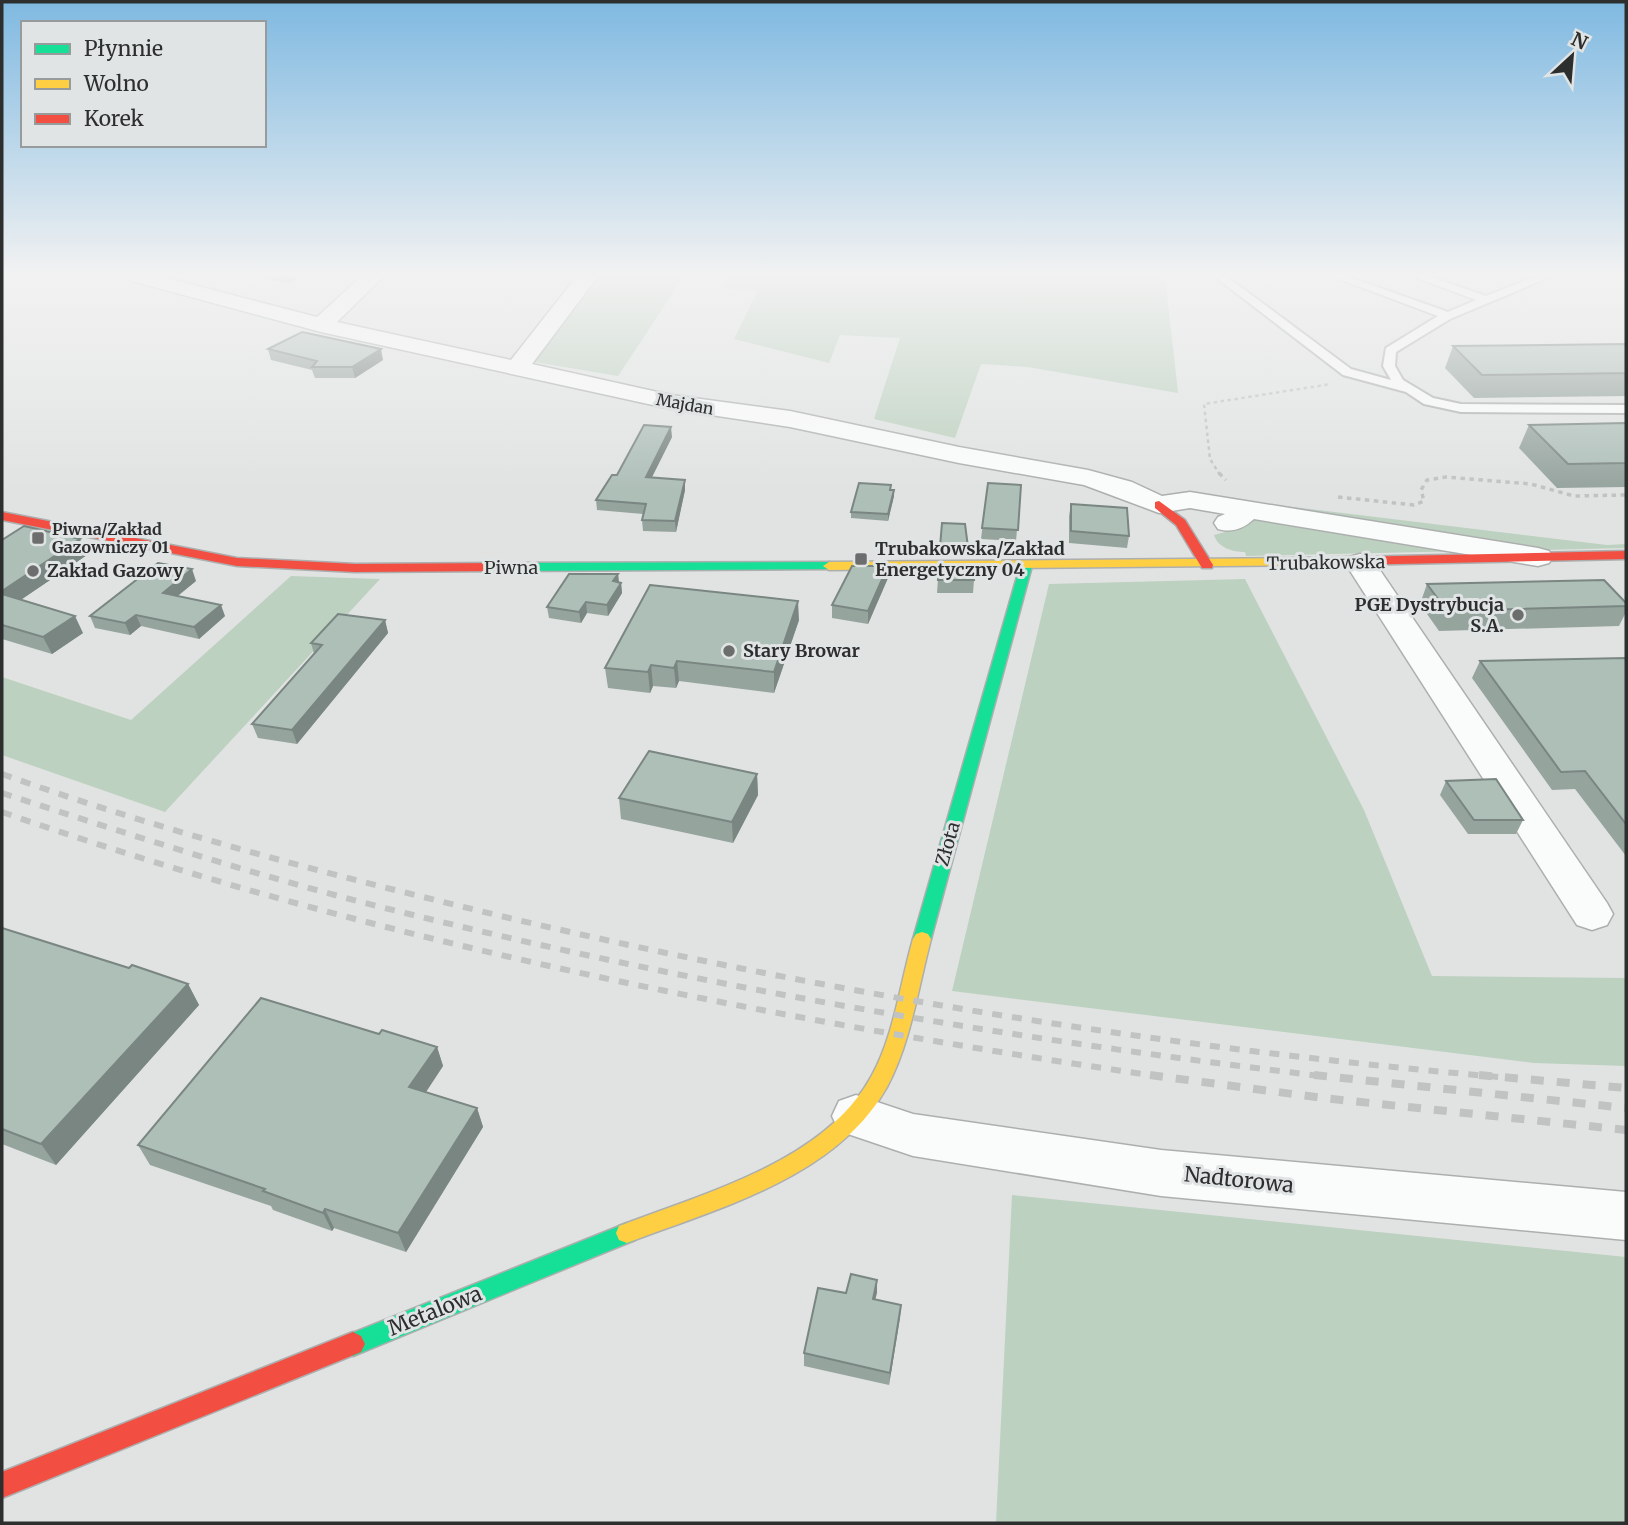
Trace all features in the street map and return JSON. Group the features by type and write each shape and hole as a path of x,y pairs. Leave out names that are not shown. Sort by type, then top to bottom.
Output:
{"street":[{"name":"Majdan","path":"422,347 671,402 790,419 959,455 1088,478 1122,488 1159,505 1183,527 1207,565"},
{"path":"517,368 533,347"},
{"path":"1159,505 1190,500 1543,557"},
{"path":"1183,527 1228,523 1236,520 1247,509"},
{"name":"Piwna","path":"2,516 237,562 355,568 1026,566"},
{"name":"Trubakowska","path":"1026,566 1360,563 1626,555"},
{"path":"1360,563 1592,914"},
{"name":"Złota","path":"856,1116 877,1086 894,1037 1026,566"},
{"name":"Nadtorowa","path":"856,1116 913,1135 1161,1173 1626,1216"},
{"name":"Metalowa","path":"2,1485 760,1180 823,1143 856,1116"}],"lane":[{"path":"1314,347 1347,372 1410,390"},
{"path":"1395,347 1391,351 1390,366 1398,382 1429,401 1461,408 1626,409"}],"path":[{"path":"1233,482 1222,479 1210,459 1203,404 1367,379"},
{"path":"1334,497 1414,505 1423,501 1420,496 1421,487 1427,480 1446,477 1531,484 1574,496 1626,495"}],"green space":[{"path":"544,347 637,347 618,376 534,362"},
{"path":"766,347 835,347 829,363"},
{"path":"897,347 1173,347 1178,393 1028,367 981,364 955,438 874,419"},
{"path":"1186,494 1607,545 1626,544 1626,548 1544,550"},
{"path":"1258,517 1468,551 1246,556 1245,552 1226,548 1214,535 1225,532 1222,529"},
{"path":"291,576 380,579 165,812 2,755 2,677 131,720"},
{"path":"1245,579 1364,810 1432,976 1626,978 1626,1066 1534,1063 952,991 1049,584"},
{"path":"1012,1195 1626,1257 1626,1523 996,1523"}],"building":[{"path":"1454,347 1626,347 1626,373 1482,375"},
{"path":"268,349 381,349 352,367 312,367 317,361"},
{"path":"1626,423 1626,463 1568,464 1529,425"},
{"path":"644,425 671,427 646,477 685,480 675,521 642,520 646,504 596,500 612,475 617,475"},
{"path":"859,483 891,485 890,490 894,490 888,514 851,512"},
{"path":"988,483 1021,485 1018,530 982,528"},
{"path":"1071,504 1127,508 1129,536 1071,531"},
{"path":"942,523 965,524 968,547 940,547"},
{"path":"24,526 80,539 2,591 2,540"},
{"path":"158,563 192,569 163,593 221,605 194,627 136,615 125,623 90,616"},
{"path":"939,565 972,565 974,580 938,580"},
{"path":"852,566 888,566 868,611 832,605"},
{"path":"569,574 618,574 613,581 621,583 607,605 586,602 579,612 547,607"},
{"path":"1604,580 1626,606 1447,611 1427,584"},
{"path":"650,585 798,601 774,672 677,661 674,668 651,665 648,672 605,668"},
{"path":"2,594 75,616 43,637 2,625"},
{"path":"338,614 385,620 292,730 252,724 322,645 311,643"},
{"path":"1626,658 1626,824 1585,771 1561,772 1480,661"},
{"path":"649,751 757,774 732,822 619,798"},
{"path":"1496,779 1523,820 1474,820 1446,781"},
{"path":"2,928 188,984 41,1144 2,1129"},
{"path":"261,998 379,1034 382,1030 437,1047 409,1087 477,1108 398,1233 325,1209 323,1213 263,1191 265,1189 138,1145"},
{"path":"851,1274 877,1280 873,1299 901,1305 890,1373 804,1353 818,1288 846,1293"}],"railway":[{"path":"2,774 126,815 315,869 505,917 751,970 875,994 1124,1034 1249,1051 1499,1077"},
{"path":"2,793 300,886 631,965 979,1029 1329,1077"},
{"path":"2,812 143,859 286,901 576,972 868,1030 1162,1077"},
{"path":"1150,1075 1323,1098 1626,1130"},
{"path":"1314,1075 1626,1108"},
{"path":"1479,1075 1626,1088"}],"traffic: fast":[{"path":"500,567 829,566"},
{"path":"922,939 1026,566"},
{"path":"353,1344 627,1233"}],"traffic: slow":[{"path":"829,566 1304,562"},
{"path":"627,1233 768,1177 834,1136 860,1111 886,1066 922,939"}],"traffic: jam":[{"path":"1159,505 1181,523 1207,565"},
{"path":"2,516 237,562 355,568 500,567"},
{"path":"1304,562 1626,555"},
{"path":"2,1485 353,1344"}],"place":[{"name":"Piwna/Zakład Gazowniczy 01","path":"38,538"},
{"name":"Trubakowska/Zakład Energetyczny 04","path":"861,559"},
{"name":"Zakład Gazowy","path":"33,571"},
{"name":"PGE Dystrybucja S.A.","path":"1518,615"},
{"name":"Stary Browar","path":"729,651"}]}
